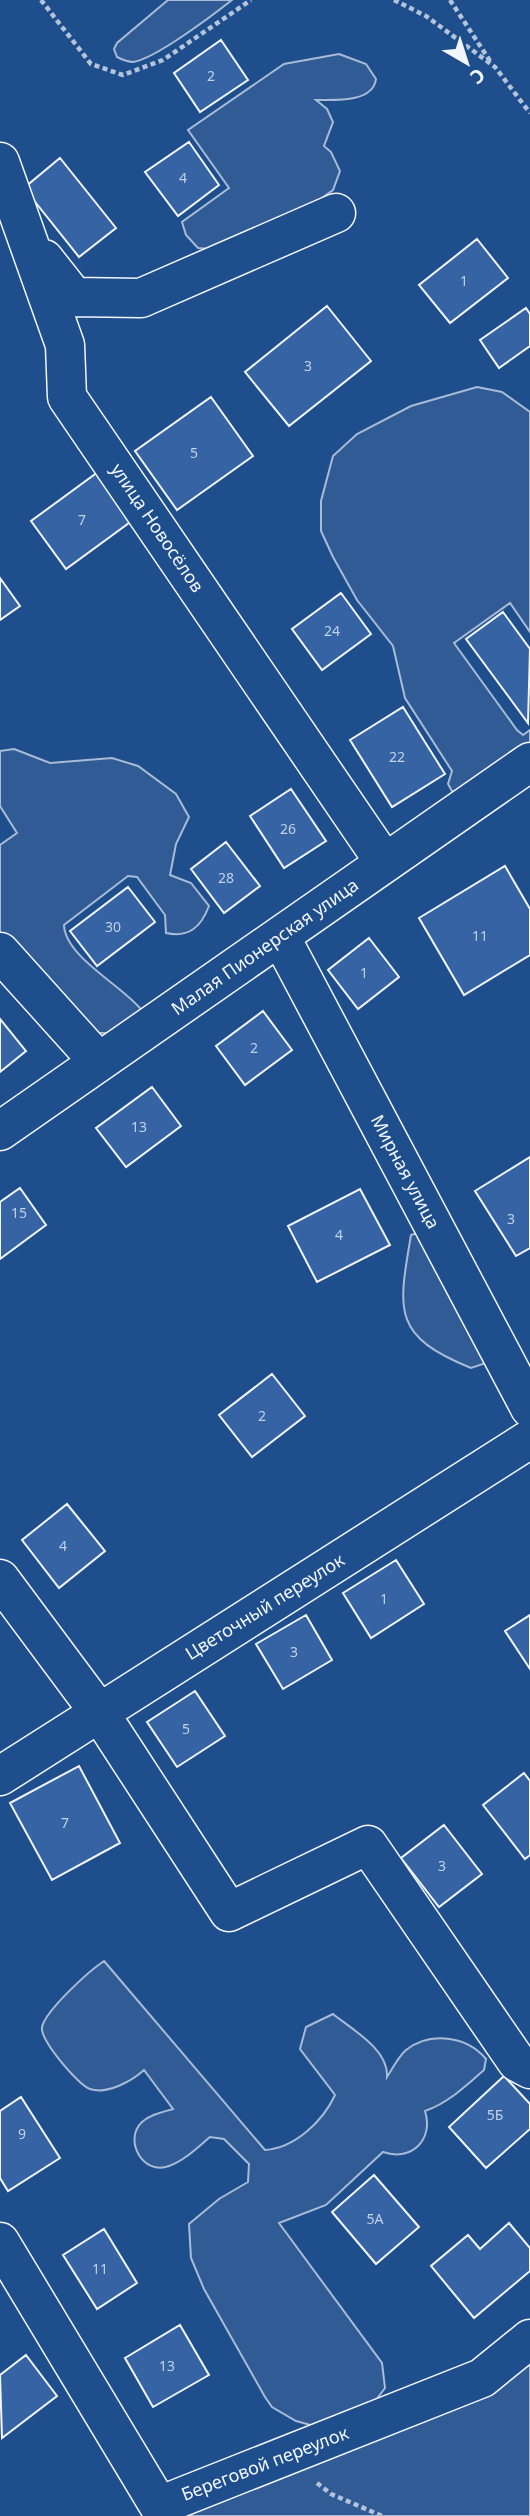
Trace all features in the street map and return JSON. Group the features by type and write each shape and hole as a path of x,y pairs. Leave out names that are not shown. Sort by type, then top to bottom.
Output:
{"street":[{"name":"улица Новосёлов","path":"0,162 30,240 65,345 67,397 386,863"},
{"path":"30,240 74,297 141,298 336,213"},
{"name":"Малая Пионерская улица","path":"0,1131 530,762"},
{"name":"Мирная улица","path":"280,936 530,1408"},
{"path":"0,952 99,1062"},
{"name":"Цветочный переулок","path":"0,1776 530,1439"},
{"path":"0,1579 99,1712 229,1912 368,1846 517,2062 530,2069"},
{"name":"Береговой переулок","path":"0,2242 159,2505 482,2378 530,2339"}],"path":[{"path":"41,0 91,64 123,75 163,60 250,0"},
{"path":"394,0 426,16 495,67"},
{"path":"450,0 530,113"},
{"path":"283,2457 331,2494 382,2516"}],"shaded area":[{"path":"168,0 232,0 184,36 143,59 133,62 117,57 114,49 117,43"},
{"path":"339,54 366,64 376,79 373,87 360,96 342,100 316,100 327,109 333,122 324,146 331,152 340,171 333,190 319,200 210,249 198,248 186,235 182,222 229,188 188,130 284,64"},
{"path":"477,387 502,392 530,412 530,632 510,603 454,643 517,730 523,735 530,730 530,749 457,800 448,784 452,771 405,698 393,646 357,600 321,531 321,501 333,456 357,434 411,406"},
{"path":"14,749 50,763 112,758 138,766 176,794 189,817 176,844 170,875 191,883 209,906 198,925 181,934 166,933 165,915 137,877 128,876 64,925 67,937 85,961 143,1012 108,1033 94,1033 0,943 0,845 17,833 0,806 0,751"},
{"path":"421,1232 486,1363 471,1368 445,1356 426,1344 414,1332 406,1318 404,1283 411,1235"},
{"path":"104,1961 265,2150 297,2139 323,2114 335,2095 300,2049 306,2027 333,2014 376,2049 386,2067 387,2077 406,2050 426,2040 437,2038 469,2045 486,2059 484,2070 470,2082 449,2099 425,2111 426,2131 418,2146 403,2154 383,2152 326,2205 279,2223 382,2363 385,2388 376,2400 314,2426 296,2421 272,2407 265,2397 204,2289 191,2258 189,2224 219,2199 248,2182 249,2164 224,2139 210,2137 175,2164 160,2168 151,2166 144,2161 135,2146 137,2129 149,2117 173,2109 144,2070 127,2082 112,2088 90,2089 61,2061 43,2033 45,2020 59,2001"},
{"path":"530,2349 530,2516 164,2516"}],"building":[{"path":"221,40 248,80 200,112 174,73"},
{"path":"189,142 219,185 178,216 145,172"},
{"path":"60,158 116,228 79,257 24,188"},
{"path":"477,239 508,278 450,323 419,285"},
{"path":"327,306 371,361 289,426 245,372"},
{"path":"526,308 530,314 530,346 499,368 480,340"},
{"path":"211,397 253,456 177,510 135,451"},
{"path":"98,472 133,520 66,569 31,521"},
{"path":"0,578 20,606 0,620"},
{"path":"341,593 371,634 322,670 292,629"},
{"path":"503,612 530,649 528,723 466,639"},
{"path":"403,707 445,774 392,807 350,740"},
{"path":"291,789 326,841 284,868 250,816"},
{"path":"226,842 260,886 224,913 191,869"},
{"path":"505,866 530,909 530,955 464,995 419,918"},
{"path":"128,887 155,922 97,966 70,931"},
{"path":"369,938 399,977 358,1009 328,970"},
{"path":"263,1011 292,1050 245,1085 216,1046"},
{"path":"0,1019 26,1051 0,1072"},
{"path":"152,1087 181,1126 126,1167 96,1128"},
{"path":"530,1157 530,1248 516,1256 475,1191"},
{"path":"20,1188 46,1225 0,1259 0,1202"},
{"path":"360,1189 390,1245 317,1282 288,1226"},
{"path":"272,1374 305,1416 252,1457 219,1415"},
{"path":"67,1504 105,1551 59,1588 22,1540"},
{"path":"396,1560 424,1604 371,1638 343,1593"},
{"path":"306,1615 332,1660 283,1689 256,1644"},
{"path":"530,1615 530,1669 505,1631"},
{"path":"195,1691 225,1736 177,1767 147,1722"},
{"path":"79,1766 120,1843 52,1880 10,1803"},
{"path":"524,1773 530,1781 530,1855 525,1859 483,1805"},
{"path":"444,1825 482,1874 439,1907 401,1858"},
{"path":"504,2076 530,2104 530,2129 486,2168 449,2127"},
{"path":"21,2097 60,2158 8,2191 0,2178 0,2111"},
{"path":"374,2175 419,2227 376,2264 332,2212"},
{"path":"509,2223 530,2248 530,2271 474,2318 431,2266 468,2235 480,2249"},
{"path":"104,2229 137,2283 97,2309 63,2255"},
{"path":"180,2325 209,2375 153,2407 125,2358"},
{"path":"26,2355 57,2396 2,2438 0,2375"}]}
